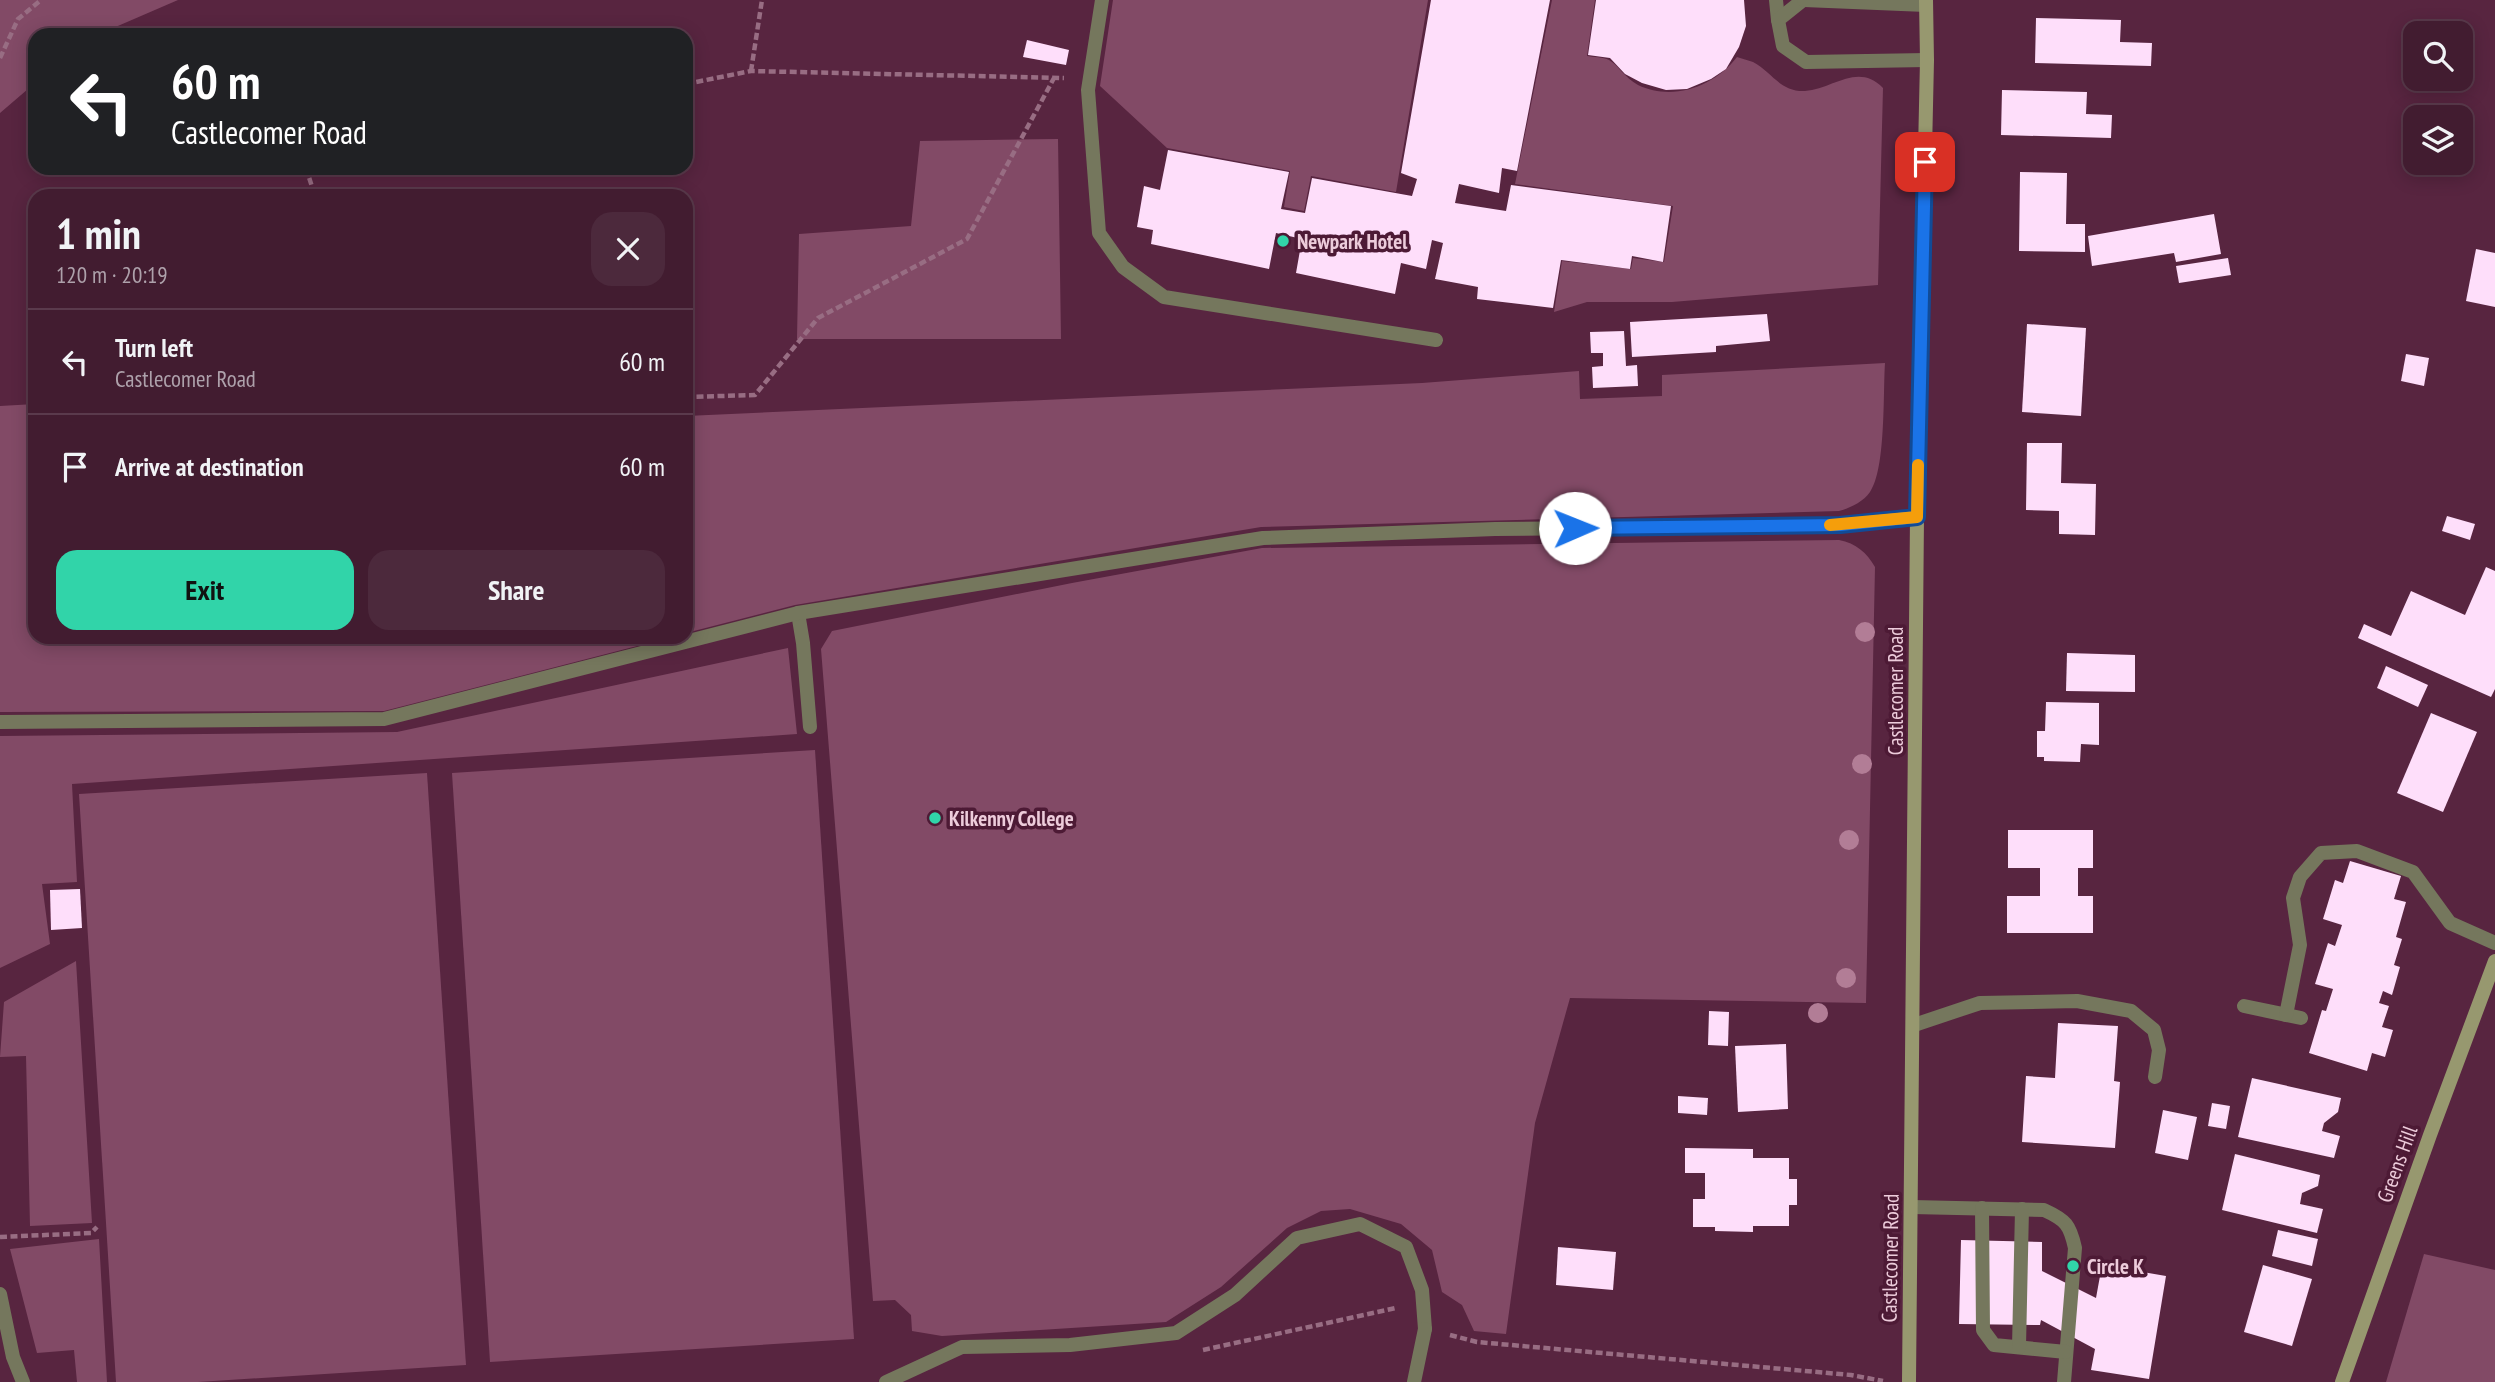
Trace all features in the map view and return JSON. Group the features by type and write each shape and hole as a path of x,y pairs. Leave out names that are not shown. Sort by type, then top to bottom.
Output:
{"main road":[{"name":"Castlecomer Road","path":"1909,1382 1917,517 1926,2"},
{"name":"Greens Hill","path":"2342,1382 2495,961"}],"street":[{"path":"1102,0 1088,90 1099,233 1123,267 1164,297 1436,340"},
{"path":"1776,0 1783,46 1806,62 1927,60"},
{"path":"1778,20 1803,0 1926,2"},
{"path":"693,640 798,613 1263,538 1495,529 1840,525 1917,517"},
{"path":"798,613 810,727"},
{"path":"0,722 384,719 677,644"},
{"path":"2244,1006 2294,1016 2300,945 2293,898 2300,877 2321,853 2357,851 2413,872 2450,923 2495,943"},
{"path":"1914,1025 1980,1003 2077,1001 2131,1011 2154,1030 2158,1051 2155,1077"},
{"path":"1912,1207 2044,1210 2056,1215 2070,1227 2075,1248 2064,1382"},
{"path":"1982,1208 1983,1330 1994,1345 2066,1352"},
{"path":"2020,1347 2022,1209"},
{"path":"886,1382 962,1347 1070,1345 1176,1333 1235,1295 1297,1238 1360,1224 1406,1247 1422,1290 1425,1329 1414,1382"},
{"path":"0,1294 13,1357 23,1382"}],"path":[{"path":"0,58 18,19 41,0"},
{"path":"751,71 762,0"},
{"path":"693,83 751,71 1054,78 967,239 818,318 755,395 693,397"},
{"path":"0,1237 91,1233 97,1227"},
{"path":"1176,1333 1192,1353 1397,1308 1425,1329 1477,1342 1851,1375 1887,1382"}],"shaded area":[{"path":"0,0 178,0 113,28 28,28 28,89 0,113"},
{"path":"1113,0 1428,0 1396,192 1311,176 1304,211 1284,207 1290,171 1167,148 1100,86"},
{"path":"1552,0 1595,0 1587,56 1609,60 1633,82 1651,90 1665,92 1692,88 1717,76 1737,57 1753,62 1783,85 1796,90 1815,89 1855,77 1864,77 1883,88 1878,285 1672,302 1587,302 1554,312 1562,261 1631,269 1633,258 1664,262 1673,206 1515,184"},
{"path":"1058,139 1061,339 797,339 799,234 911,226 920,141"},
{"path":"1885,363 1881,449 1879,466 1870,492 1864,499 1839,511 1261,527 795,605 693,631 693,416 1422,383 1579,371 1580,399 1662,396 1662,375"},
{"path":"28,404 28,644 645,644 384,711 0,712 0,406"},
{"path":"1839,540 1860,549 1875,567 1866,1003 1570,998 1535,1123 1506,1334 1474,1331 1462,1305 1442,1292 1432,1250 1401,1224 1350,1209 1321,1211 1287,1228 1221,1287 1166,1322 942,1336 912,1331 911,1315 895,1300 873,1301 821,649 832,631 1262,548"},
{"path":"788,648 797,734 72,784 77,882 42,884 50,944 0,968 0,736 397,732"},
{"path":"815,750 854,1339 490,1362 452,773"},
{"path":"427,773 466,1365 198,1382 116,1382 79,794"},
{"path":"76,961 92,1223 30,1226 26,1056 0,1057 4,1002"},
{"path":"99,1239 107,1382 77,1382 74,1350 37,1353 10,1249"},
{"path":"2424,1254 2495,1270 2495,1382 2386,1382"}],"building":[{"path":"1431,0 1550,0 1517,171 1502,168 1499,193 1459,184 1455,203 1506,211 1511,185 1671,206 1663,262 1632,256 1630,269 1561,260 1553,308 1477,299 1478,287 1435,279 1443,243 1432,240 1426,269 1401,263 1395,294 1296,273 1302,239 1276,233 1269,269 1151,244 1153,230 1137,227 1144,186 1160,190 1168,150 1289,172 1281,209 1305,213 1312,178 1412,196 1417,179 1401,173"},
{"path":"1596,0 1744,0 1746,26 1739,47 1726,69 1687,89 1666,90 1642,83 1625,74 1610,58 1588,55"},
{"path":"2036,18 2121,20 2120,42 2152,43 2151,66 2035,63"},
{"path":"1027,40 1069,50 1066,65 1023,57"},
{"path":"2002,90 2087,92 2086,114 2112,115 2111,138 2001,135"},
{"path":"2020,172 2067,173 2066,224 2085,224 2085,252 2019,251"},
{"path":"2214,214 2221,254 2176,262 2174,253 2092,266 2088,236"},
{"path":"2476,249 2495,253 2495,307 2466,301"},
{"path":"2228,258 2231,275 2179,283 2176,266"},
{"path":"1767,314 1770,341 1716,346 1716,352 1632,357 1630,322"},
{"path":"2027,324 2086,328 2081,416 2022,412"},
{"path":"1624,331 1626,366 1637,365 1638,386 1593,388 1592,367 1603,366 1603,353 1591,353 1590,332"},
{"path":"2406,354 2429,358 2424,386 2401,381"},
{"path":"2027,443 2062,443 2061,483 2096,484 2095,535 2059,534 2059,511 2026,510"},
{"path":"2447,516 2475,524 2470,540 2442,531"},
{"path":"2486,567 2495,571 2495,689 2491,697 2358,638 2364,624 2391,636 2411,591 2465,615"},
{"path":"2067,653 2135,655 2135,692 2066,691"},
{"path":"2386,666 2428,685 2418,707 2377,688"},
{"path":"2046,702 2099,703 2099,745 2081,744 2080,762 2044,761 2044,757 2037,757 2037,731 2045,731"},
{"path":"2431,713 2477,732 2443,812 2397,793"},
{"path":"2008,830 2093,830 2093,868 2078,868 2078,896 2093,896 2093,933 2007,933 2007,896 2040,896 2040,868 2008,868"},
{"path":"2350,861 2401,876 2394,899 2406,902 2396,937 2402,939 2394,965 2400,967 2392,995 2383,991 2379,1003 2389,1006 2382,1027 2393,1030 2385,1057 2372,1053 2367,1071 2309,1053 2322,1010 2326,1011 2333,989 2315,984 2328,943 2335,946 2342,925 2323,919 2335,880 2343,883"},
{"path":"80,889 82,928 51,930 50,890"},
{"path":"1709,1011 1729,1012 1728,1046 1708,1045"},
{"path":"2058,1023 2118,1026 2114,1081 2120,1082 2115,1148 2022,1142 2026,1076 2055,1078"},
{"path":"1786,1044 1788,1109 1738,1112 1735,1046"},
{"path":"2252,1078 2341,1098 2338,1112 2324,1123 2322,1131 2340,1136 2334,1158 2238,1137"},
{"path":"1678,1096 1708,1098 1707,1115 1678,1113"},
{"path":"2212,1103 2230,1106 2226,1129 2208,1126"},
{"path":"2163,1110 2197,1117 2188,1160 2155,1153"},
{"path":"1685,1148 1753,1149 1753,1158 1789,1158 1789,1179 1797,1179 1797,1205 1789,1205 1789,1226 1753,1226 1753,1232 1715,1231 1715,1227 1693,1227 1693,1199 1705,1199 1705,1173 1685,1173"},
{"path":"2235,1154 2320,1175 2318,1186 2302,1193 2300,1204 2323,1209 2317,1233 2222,1210"},
{"path":"2278,1230 2318,1239 2312,1266 2272,1256"},
{"path":"1961,1240 2042,1242 2042,1271 2096,1298 2102,1265 2166,1276 2149,1379 2091,1370 2095,1349 2041,1320 2040,1325 1959,1324"},
{"path":"1558,1247 1616,1252 1613,1290 1556,1285"},
{"path":"2263,1265 2312,1279 2292,1346 2244,1332"}],"slow traffic":[{"path":"1830,525 1917,517 1918,465"}],"place":[{"name":"Newpark Hotel","path":"1283,241"},
{"name":"Kilkenny College","path":"935,818"},
{"name":"Circle K","path":"2073,1266"}],"route":[{"path":"1575,528 1840,525 1917,517 1925,162"}]}
